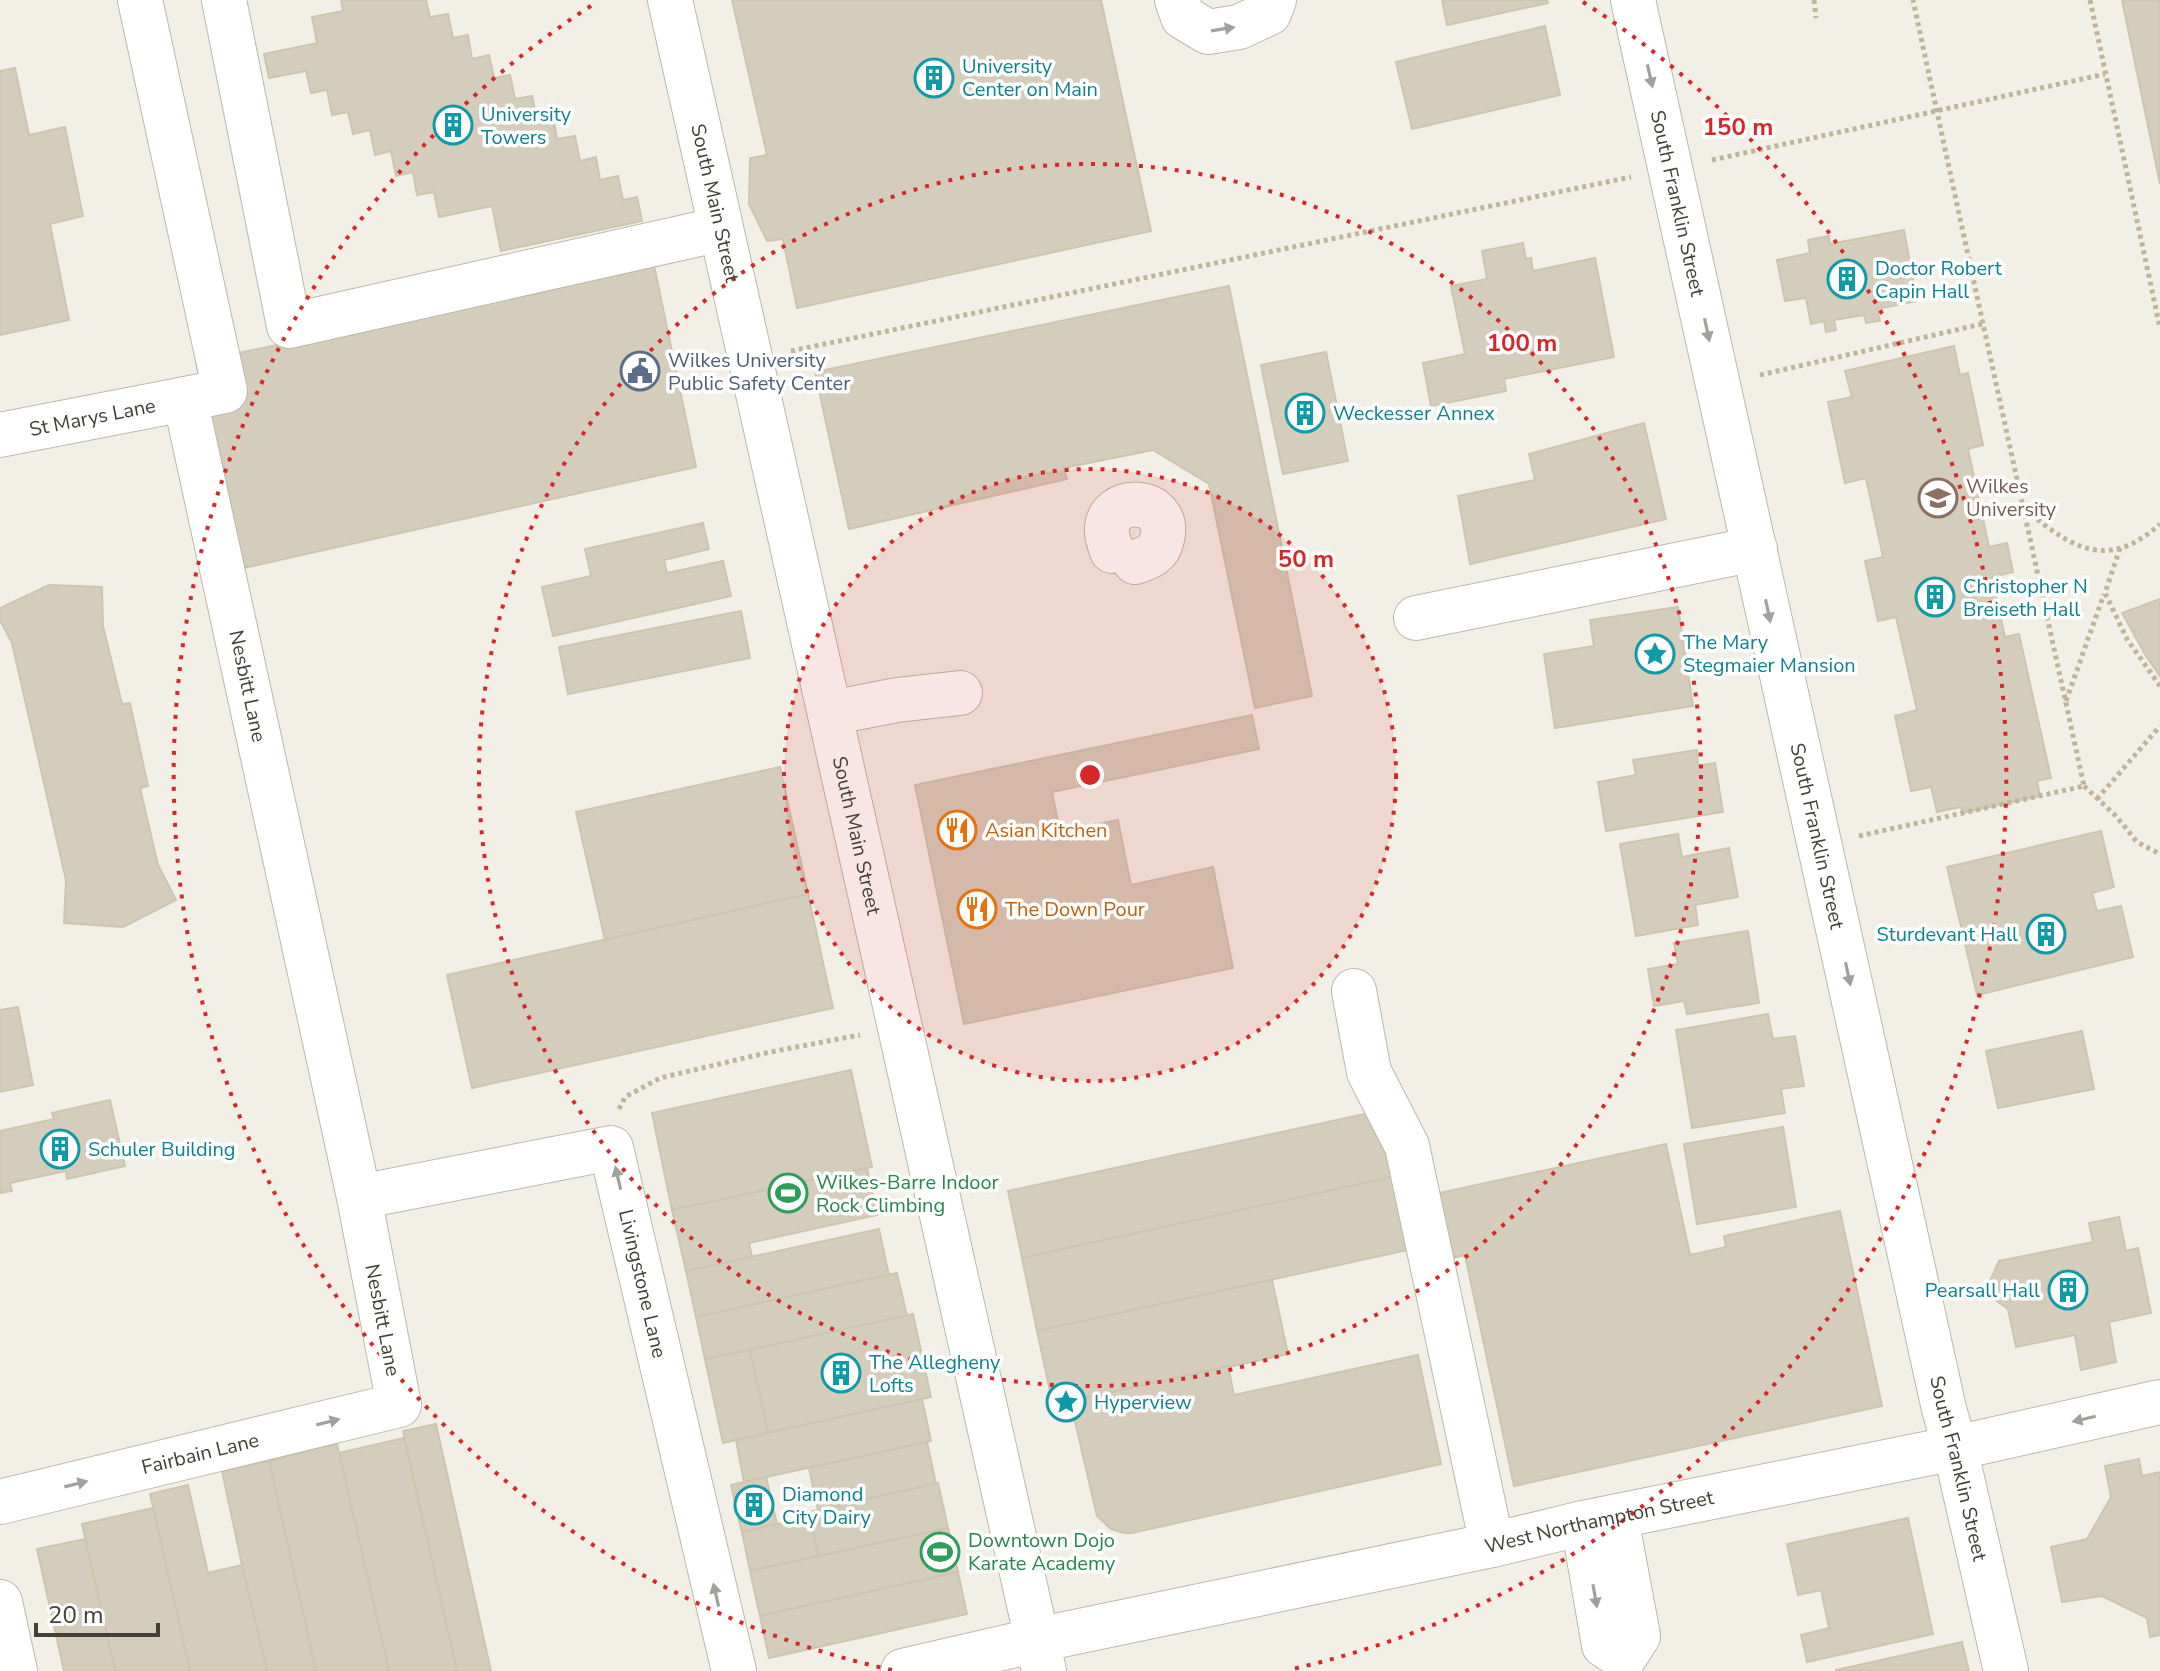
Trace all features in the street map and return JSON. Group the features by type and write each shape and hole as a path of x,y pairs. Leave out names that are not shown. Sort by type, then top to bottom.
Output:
{"street":[{"path":"140,0 225,391 185,399"},
{"path":"224,0 289,326 721,229"},
{"name":"South Main Street","path":"670,0 1041,1656"},
{"path":"1177,0 1183,17 1208,32 1239,27 1269,13 1274,0"},
{"name":"South Franklin Street","path":"1633,0 1944,1409 2006,1671"},
{"name":"St Marys Lane","path":"0,435 185,399"},
{"name":"Nesbitt Lane","path":"185,399 359,1197 399,1405"},
{"path":"1416,618 1755,549"},
{"path":"830,713 897,700 960,693"},
{"path":"1354,991 1369,1072 1407,1146 1492,1545"},
{"path":"359,1197 611,1148"},
{"name":"Livingstone Lane","path":"611,1148 734,1671"},
{"name":"West Northampton Street","path":"903,1671 1041,1656 1492,1545 2160,1402"},
{"name":"Fairbain Lane","path":"0,1502 399,1405"},
{"path":"0,1602 15,1671"}],"path":[{"path":"1814,0 1816,18"},
{"path":"1913,0 2084,786 2116,816 2137,842 2160,854"},
{"path":"2090,0 2160,328"},
{"path":"785,353 1671,169 2105,74"},
{"path":"1760,375 1982,324"},
{"path":"2025,509 2066,540 2105,552 2136,542 2160,524"},
{"path":"2066,702 2120,548"},
{"path":"2105,593 2132,648 2160,686"},
{"path":"2097,799 2160,726"},
{"path":"1859,836 2084,786"},
{"path":"611,1148 614,1119 625,1097 660,1078 770,1052 900,1027"}],"building":[{"name":"University Towers","path":"341,0 426,0 430,17 448,14 453,38 468,35 472,59 489,55 494,78 510,75 515,99 532,96 537,120 553,116 557,139 575,136 580,161 596,157 600,180 618,176 623,200 637,197 642,221 501,251 492,206 439,217 434,192 417,195 413,172 396,176 391,151 375,155 370,130 353,134 348,112 332,115 327,90 311,93 306,71 269,78 264,54 317,43 312,17 343,11"},
{"name":"University Center on Main","path":"732,0 1101,0 1151,231 797,308 783,239 767,241 749,204 750,158 767,155"},
{"path":"1442,0 1547,0 1548,3 1447,25"},
{"path":"2122,0 2160,0 2160,184"},
{"path":"1545,26 1560,95 1412,129 1396,62"},
{"path":"15,68 29,135 65,127 83,216 50,224 69,320 0,335 0,71"},
{"name":"Doctor Robert Capin Hall","path":"1904,230 1917,301 1877,309 1880,321 1866,323 1864,315 1834,320 1836,330 1826,332 1824,321 1811,324 1806,298 1785,301 1777,260 1810,253 1808,240 1829,236 1830,244"},
{"path":"1523,243 1526,259 1531,258 1533,271 1595,258 1614,357 1504,379 1506,391 1431,406 1423,363 1465,354 1451,286 1487,279 1482,251"},
{"path":"654,265 696,467 239,569 196,362"},
{"path":"1229,286 1312,696 1255,708 1209,484 1153,450 1064,468 1067,479 849,529 815,372"},
{"name":"Christopher N Breiseth Hall","path":"1954,346 1960,375 1968,373 1983,445 1968,449 1989,547 2007,543 2013,572 1992,577 2005,637 2019,634 2051,778 2037,781 2040,796 1962,813 1961,807 1937,812 1931,787 1911,791 1895,716 1917,710 1896,617 1878,621 1865,561 1883,557 1866,478 1845,483 1828,402 1852,397 1845,371"},
{"name":"Weckesser Annex","path":"1326,352 1348,461 1283,474 1261,365"},
{"path":"1644,423 1666,519 1470,564 1458,496 1535,480 1529,454"},
{"path":"703,523 709,549 664,560 667,573 723,561 731,596 553,636 542,587 591,576 585,549"},
{"path":"49,585 102,587 103,626 122,704 130,703 148,786 140,788 158,865 176,900 123,927 64,923 66,880 12,643 0,620 0,608"},
{"path":"2160,599 2160,676 2122,613"},
{"path":"1678,607 1693,706 1555,728 1544,654 1594,646 1590,620"},
{"path":"741,611 750,658 568,694 559,647"},
{"path":"1252,715 1259,749 1052,792 1060,832 1118,820 1131,885 1213,867 1233,968 964,1024 915,785"},
{"path":"1697,750 1698,766 1715,763 1723,812 1606,831 1598,782 1636,775 1633,760"},
{"path":"780,767 808,894 605,940 576,812"},
{"name":"Sturdevant Hall","path":"2101,831 2114,887 2092,893 2097,911 2121,906 2133,957 1977,995 1947,867"},
{"path":"1678,834 1682,857 1729,848 1738,897 1695,905 1698,925 1636,936 1620,844"},
{"path":"808,894 833,1008 472,1088 447,975"},
{"path":"1748,931 1759,1003 1687,1014 1684,1001 1654,1006 1648,969 1678,964 1674,943"},
{"path":"18,1007 33,1085 0,1092 0,1010"},
{"path":"1768,1014 1773,1039 1795,1036 1804,1086 1781,1089 1785,1113 1692,1128 1676,1030"},
{"path":"2082,1031 2094,1089 1998,1108 1986,1051"},
{"path":"851,1070 872,1167 672,1210 652,1113"},
{"name":"Schuler Building","path":"110,1100 125,1166 67,1179 66,1171 10,1183 12,1191 0,1193 0,1131 54,1119 52,1113"},
{"path":"1383,1110 1397,1176 1022,1258 1008,1191"},
{"path":"1783,1127 1796,1207 1697,1224 1684,1144"},
{"path":"1666,1144 1690,1255 1726,1247 1724,1236 1840,1211 1882,1406 1514,1486 1465,1255 1453,1258 1439,1193"},
{"path":"867,1168 877,1215 749,1243 752,1257 686,1271 672,1210"},
{"path":"1397,1176 1412,1249 1037,1331 1022,1258"},
{"name":"Pearsall Hall","path":"2119,1217 2126,1251 2138,1248 2151,1313 2109,1322 2116,1362 2081,1370 2075,1335 2016,1347 2008,1309 1990,1296 1989,1283 1999,1261 2093,1242 2089,1223"},
{"path":"879,1229 889,1275 696,1317 686,1271"},
{"path":"897,1273 907,1316 705,1359 696,1317"},
{"path":"1272,1280 1288,1354 1053,1405 1037,1331"},
{"name":"The Allegheny Lofts","path":"913,1314 931,1397 768,1433 750,1350"},
{"path":"750,1350 768,1433 723,1443 705,1359"},
{"path":"1418,1355 1441,1464 1132,1533 1111,1529 1097,1516 1073,1413 1083,1411 1080,1399 1228,1366 1234,1395"},
{"path":"922,1399 931,1441 744,1482 736,1440"},
{"path":"436,1424 491,1671 457,1671 403,1431"},
{"path":"404,1438 457,1671 389,1671 339,1453"},
{"path":"927,1442 936,1484 818,1510 809,1468"},
{"path":"337,1444 389,1671 316,1671 269,1461"},
{"path":"2139,1459 2142,1476 2160,1472 2160,1635 2150,1637 2147,1618 2102,1596 2062,1602 2051,1547 2087,1539 2111,1497 2105,1466"},
{"path":"269,1461 316,1671 267,1671 242,1565 222,1471"},
{"name":"Diamond City Dairy","path":"766,1477 777,1524 742,1533 731,1485"},
{"path":"938,1483 948,1528 818,1556 809,1512"},
{"path":"188,1485 208,1573 242,1565 267,1671 190,1671 150,1494"},
{"path":"153,1508 190,1671 115,1671 82,1524"},
{"path":"810,1517 818,1556 750,1571 742,1532"},
{"path":"1908,1518 1933,1634 1807,1662 1801,1635 1829,1628 1821,1590 1798,1595 1787,1544"},
{"path":"948,1528 958,1572 760,1616 750,1571"},
{"path":"85,1539 115,1671 64,1671 37,1549"},
{"path":"958,1572 967,1614 769,1658 760,1616"},
{"path":"1962,1642 1969,1671 1836,1671 1836,1670"}],"place":[{"name":"University Center on Main","path":"934,78"},
{"name":"University Towers","path":"453,125"},
{"name":"Doctor Robert Capin Hall","path":"1847,279"},
{"name":"Wilkes University Public Safety Center","path":"640,371"},
{"name":"Weckesser Annex","path":"1305,413"},
{"name":"Wilkes University","path":"1938,498"},
{"name":"Christopher N Breiseth Hall","path":"1935,597"},
{"name":"The Mary Stegmaier Mansion","path":"1655,654"},
{"name":"Asian Kitchen","path":"957,830"},
{"name":"The Down Pour","path":"977,909"},
{"name":"Sturdevant Hall","path":"2046,934"},
{"name":"Schuler Building","path":"60,1149"},
{"name":"Wilkes-Barre Indoor Rock Climbing","path":"788,1193"},
{"name":"Pearsall Hall","path":"2068,1290"},
{"name":"The Allegheny Lofts","path":"841,1373"},
{"name":"Hyperview","path":"1066,1402"},
{"name":"Diamond City Dairy","path":"754,1505"},
{"name":"Downtown Dojo Karate Academy","path":"940,1552"}]}
